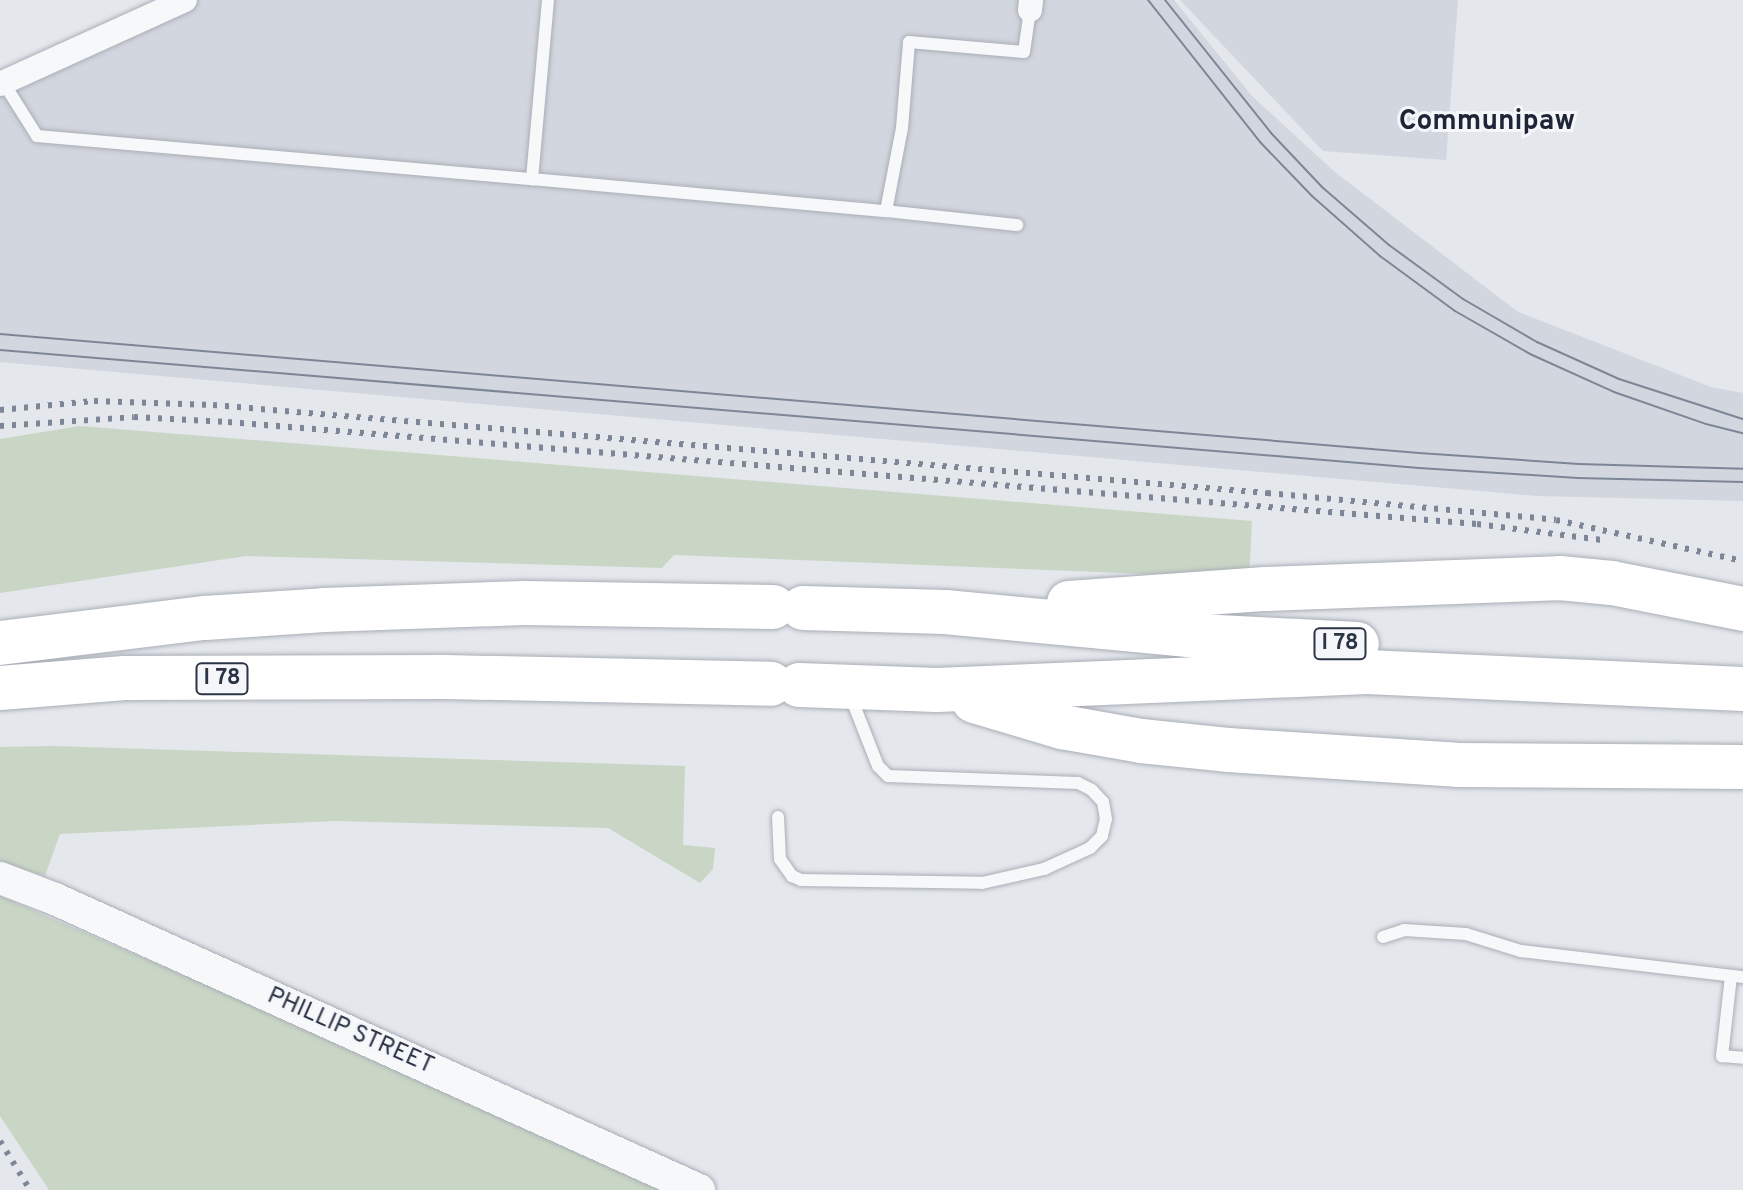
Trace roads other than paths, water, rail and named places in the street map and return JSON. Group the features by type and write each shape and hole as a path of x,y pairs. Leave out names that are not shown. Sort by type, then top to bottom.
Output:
{"highway":[{"path":"945,612 1266,589 1532,578 1612,583 1743,609"},
{"name":"I 78","path":"0,643 205,618 324,610 524,603 788,607 945,612 1274,641 1739,675"},
{"name":"I 78","path":"0,688 125,678 445,677 937,690 1325,672 1739,675"},
{"path":"937,690 1062,727 1141,741 1228,750 1457,765 1743,767"}],"street":[{"path":"1,83 185,0"},
{"name":"PHILLIP STREET","path":"0,878 55,899 699,1190"}],"lane":[{"path":"532,179 548,0"},
{"path":"886,211 902,128 909,42 1024,52 1031,5"},
{"path":"1,83 37,136 1017,225"},
{"path":"778,817 780,859 792,876 801,880 982,883 1044,869 1090,848 1102,836 1106,819 1103,802 1092,790 1078,783 888,776 878,766 846,687"},
{"path":"1383,937 1404,930 1466,934 1521,951 1737,976 1722,1056 1743,1058"}],"tram line":[{"path":"1148,0 1260,142 1312,196 1380,256 1455,311 1530,354 1614,392 1706,424 1743,433"},
{"path":"1165,0 1271,133 1322,187 1389,245 1463,299 1537,342 1619,379 1743,419"},
{"path":"0,334 1419,453 1579,464 1743,469"},
{"path":"0,350 1419,468 1578,478 1743,482"}],"railway":[{"path":"0,410 94,401 213,405 1267,493 1556,520 1743,561"},
{"path":"0,426 134,417 228,422 1477,524 1602,540"},
{"path":"0,1141 30,1190"}],"district":[{"name":"Communipaw","path":"1487,122"}]}
